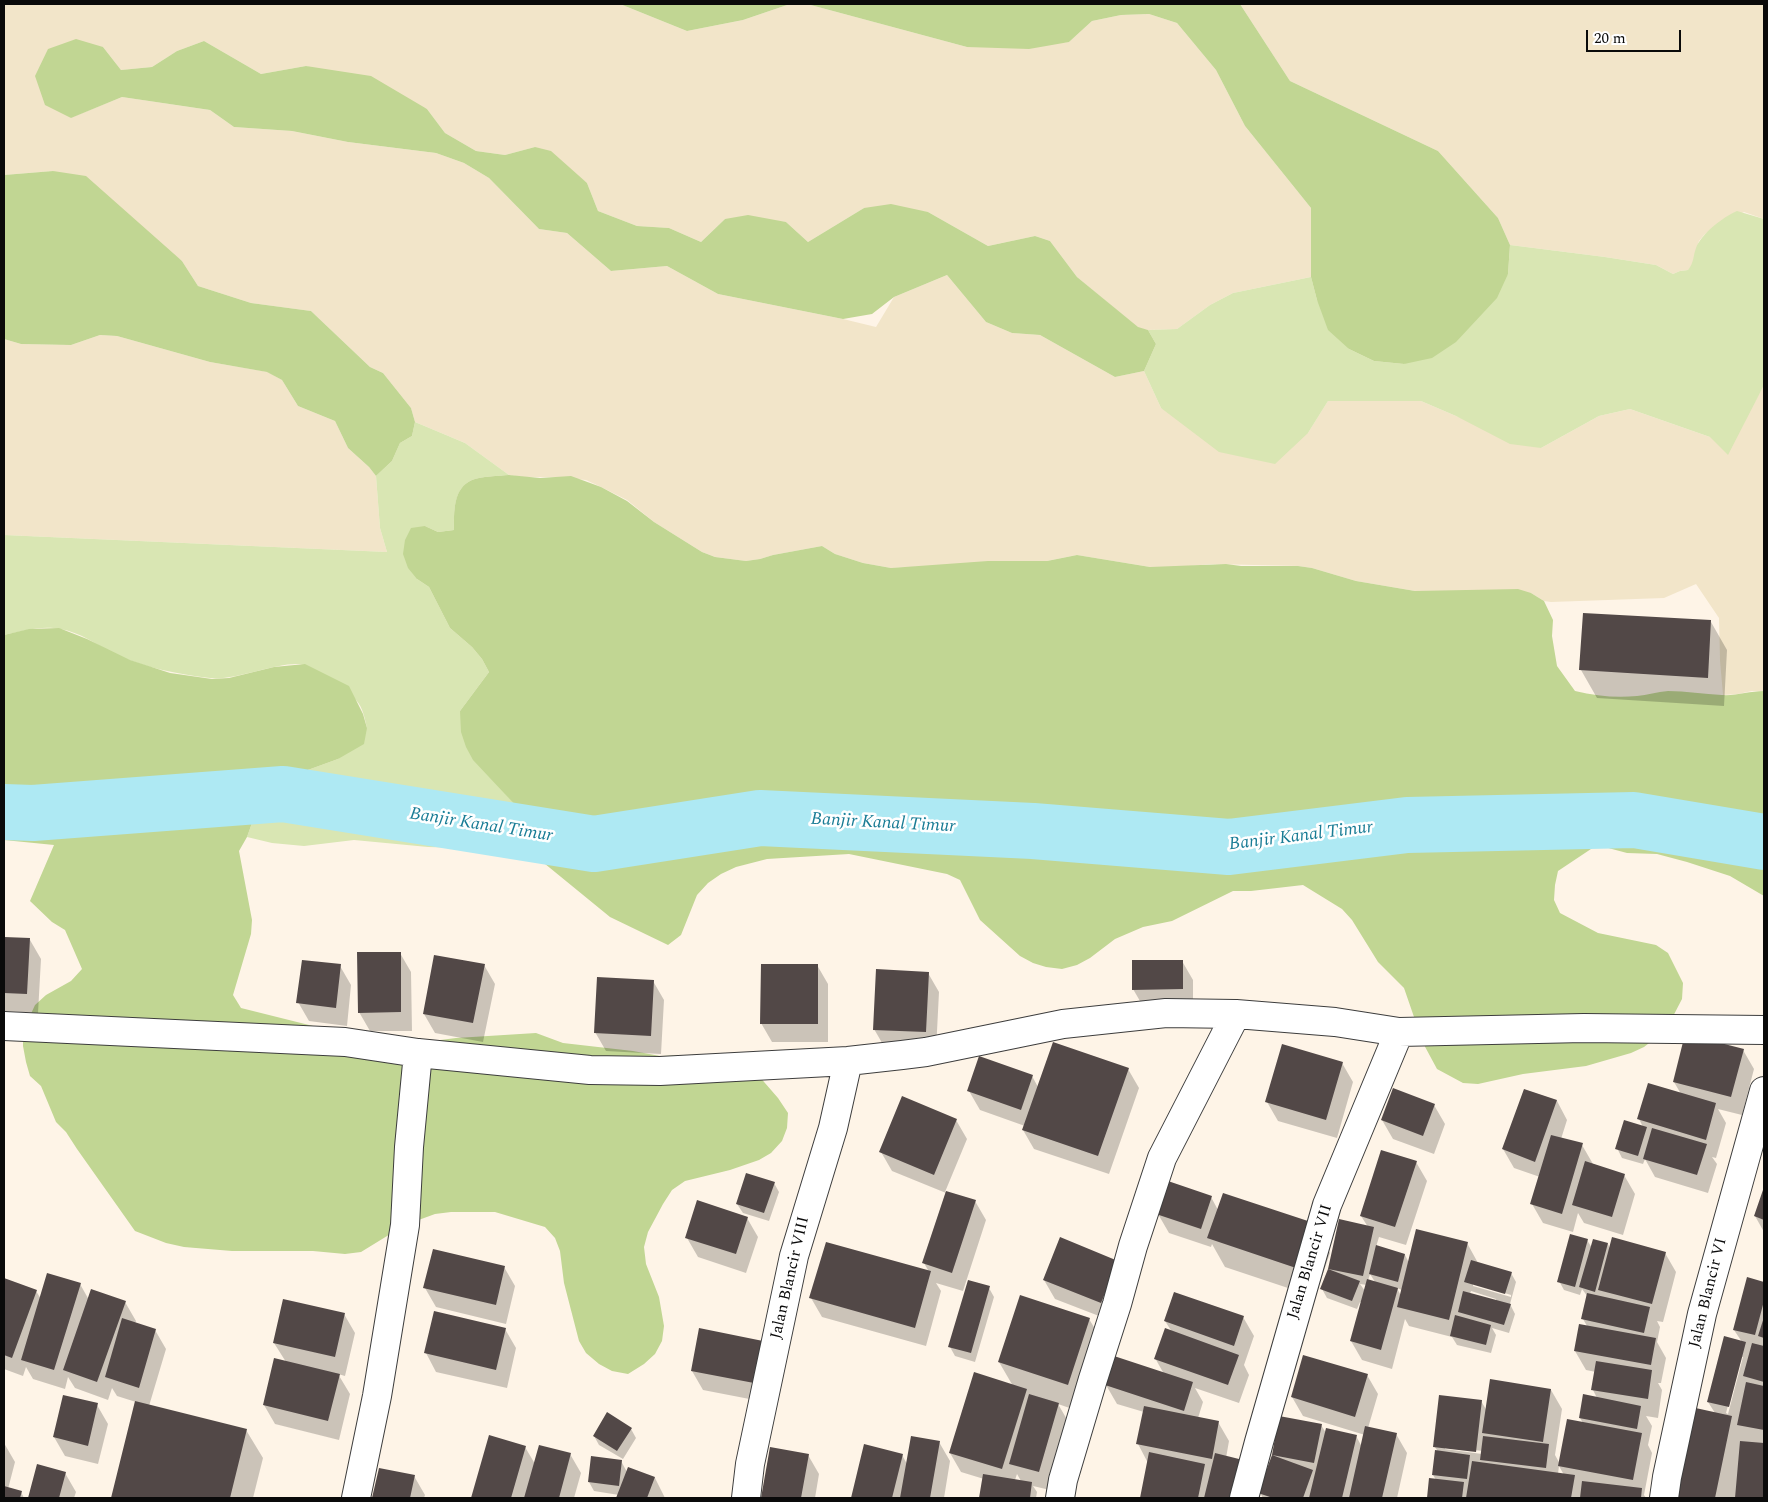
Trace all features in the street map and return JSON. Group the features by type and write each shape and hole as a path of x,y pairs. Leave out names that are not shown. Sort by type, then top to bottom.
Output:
{"street":[{"path":"4,1026 345,1042 418,1053 590,1070 660,1070 848,1061 926,1052 1063,1024 1166,1013 1236,1014 1335,1022 1399,1032 1584,1028 1764,1030"},
{"path":"1060,1498 1069,1461 1117,1304 1132,1246 1162,1158 1236,1014"},
{"name":"Jalan Blancir VII","path":"1244,1498 1328,1205 1399,1032"},
{"path":"356,1498 377,1396 405,1225 409,1147 418,1053"},
{"name":"Jalan Blancir VIII","path":"746,1498 750,1464 794,1256 833,1128 848,1061"},
{"name":"Jalan Blancir VI","path":"1664,1498 1702,1314 1764,1091"}],"shaded area":[{"path":"4,4 620,4 687,31 743,20 790,4 807,4 967,47 1069,42 1092,21 1121,15 1149,14 1177,23 1216,70 1245,126 1311,208 1311,277 1233,293 1210,305 1177,329 1148,330 1138,328 1077,277 1050,241 1035,236 988,246 928,212 864,208 808,242 786,222 725,219 701,242 669,228 637,226 598,211 587,183 535,147 505,155 476,151 445,133 427,109 306,66 261,74 204,41 177,51 152,67 121,70 103,47 70,118 122,97 210,110 234,127 292,131 348,142 436,153 464,163 489,178 539,229 567,233 611,271 667,266 718,294 876,327 894,297 947,275 986,322 1012,333 1040,335 1115,377 1144,371 1161,408 1308,433 1328,401 1421,401 1541,448 1599,416 1630,409 1710,437 1755,401 1764,385 1764,691 1723,695 1719,618 1696,584 1664,598 1551,602 1544,601 1531,593 1415,591 1356,581 1312,568 1298,566 1211,564 1181,567 1150,567 1077,555 1047,561 891,568 863,563 835,554 822,546 746,561 715,557 702,552 654,522 627,500 586,480 509,475 465,443 415,422 411,408 383,373 370,367 311,311 251,303 198,286 182,261 53,171 4,175"},
{"path":"1240,4 1764,4 1764,219 1744,212 1718,224 1699,241 1693,265 1688,270 1673,274 1656,265 1510,245 1498,218 1438,151 1290,81"},
{"path":"100,335 117,336 210,362 268,372 282,380 298,406 335,421 348,448 376,476 380,528 387,552 4,535 4,339 21,344 71,345"}],"green space":[{"path":"620,4 790,4 743,20 687,31"},
{"path":"807,4 1240,4 1290,81 1438,151 1498,218 1510,245 1508,274 1497,298 1456,342 1432,358 1404,364 1374,361 1349,349 1328,330 1311,277 1311,208 1245,126 1216,70 1177,23 1149,14 1121,15 1092,21 1069,42 1029,49 967,47"},
{"path":"76,39 103,47 121,70 152,67 177,51 204,41 261,74 306,66 371,76 427,109 445,133 476,151 505,155 535,147 551,151 587,183 598,211 637,226 669,228 701,242 725,219 748,215 786,222 808,242 864,208 891,204 928,212 988,246 1035,236 1050,241 1077,277 1138,327 1148,330 1156,344 1144,371 1115,377 1040,335 1012,333 986,322 947,275 894,297 872,314 843,319 718,294 667,266 611,271 567,233 539,229 489,178 464,163 436,153 348,142 292,131 234,127 210,110 122,97 71,118 45,105 35,76 48,49"},
{"path":"53,171 86,176 182,261 198,286 251,303 311,311 370,367 383,373 411,408 415,422 412,436 400,443 392,461 376,476 348,448 335,421 298,406 282,380 267,372 210,362 117,336 100,335 71,345 21,344 4,339 4,175"},
{"path":"1737,211 1764,219 1764,385 1728,455 1710,437 1630,409 1599,416 1541,448 1510,444 1456,416 1421,401 1328,401 1308,433 1275,464 1219,452 1161,408 1144,371 1156,344 1148,330 1177,329 1210,305 1233,293 1311,277 1317,300 1349,349 1374,361 1404,364 1508,274 1510,245 1656,265 1673,274 1688,270 1696,248 1707,232 1725,217"},
{"path":"415,422 465,443 509,475 472,480 461,489 456,502 454,530 438,532 425,526 417,579 429,587 450,628 472,647 482,659 489,672 460,711 503,791 519,809 528,850 428,847 354,840 304,846 272,843 247,837 252,823 281,782 294,775 338,759 367,728 360,706 353,697 311,668 299,664 275,667 233,677 210,678 150,667 115,654 81,636 60,629 39,628 4,635 4,535 387,552 380,528 376,476 392,461 400,443 412,436"},
{"path":"509,475 540,478 571,476 601,487 627,501 654,522 702,552 715,557 746,561 822,546 835,554 863,563 891,568 988,561 1047,561 1077,555 1150,567 1226,564 1241,566 1298,566 1312,568 1356,581 1415,591 1518,589 1531,593 1544,601 1553,620 1552,636 1557,666 1575,691 1621,697 1641,696 1668,691 1727,695 1764,691 1764,896 1730,876 1687,862 1657,854 1627,853 1597,845 1558,871 1554,900 1560,913 1598,933 1656,945 1668,953 1683,983 1682,999 1668,1026 1644,1047 1631,1053 1586,1066 1523,1074 1478,1084 1463,1083 1437,1069 1423,1043 1404,988 1378,962 1352,920 1342,909 1303,885 1251,891 1233,891 1172,921 1143,927 1115,939 1090,958 1077,965 1062,969 1033,963 1020,956 980,920 960,880 947,874 849,854 767,859 736,867 708,883 697,895 681,935 668,945 610,917 528,850 519,809 473,760 466,747 461,732 460,711 489,672 482,659 472,647 450,628 429,587 417,579 408,568 403,554 405,540 411,528 425,526 438,532 454,530 456,501 461,489 466,484 480,478"},
{"path":"59,628 130,660 170,673 212,679 229,678 274,667 305,664 349,686 363,714 367,728 364,744 338,759 294,775 281,782 252,823 239,851 252,920 251,934 233,995 241,1008 353,1036 425,1042 536,1033 563,1043 660,1056 719,1054 734,1058 758,1075 778,1098 788,1113 787,1128 782,1141 771,1153 759,1160 730,1170 685,1181 672,1190 648,1232 644,1247 646,1264 659,1297 664,1326 662,1341 655,1354 644,1364 628,1374 612,1371 599,1364 586,1353 579,1341 564,1283 560,1251 555,1238 545,1227 495,1212 435,1214 405,1225 361,1252 345,1254 313,1251 232,1251 184,1247 166,1243 135,1231 66,1132 56,1122 41,1086 30,1076 23,1046 23,1031 35,1005 46,995 71,981 82,969 65,930 52,922 30,901 54,845 4,840 4,635 29,629"}],"building":[{"path":"1583,613 1711,620 1708,678 1579,670"},
{"path":"4,937 30,938 27,994 4,993"},
{"path":"357,952 401,952 401,1012 358,1013"},
{"path":"434,955 485,964 473,1023 423,1014"},
{"path":"302,960 341,964 336,1008 296,1003"},
{"path":"1132,960 1183,960 1183,989 1132,990"},
{"path":"761,964 818,964 818,1024 760,1024"},
{"path":"876,969 929,972 926,1032 873,1030"},
{"path":"597,977 654,980 651,1036 594,1033"},
{"path":"1685,1034 1744,1049 1731,1097 1673,1082"},
{"path":"1053,1042 1129,1068 1098,1156 1022,1130"},
{"path":"1282,1044 1343,1062 1326,1120 1265,1102"},
{"path":"979,1056 1033,1075 1021,1110 967,1091"},
{"path":"1648,1083 1716,1103 1706,1140 1637,1119"},
{"path":"1393,1088 1435,1104 1423,1136 1381,1120"},
{"path":"1524,1089 1557,1100 1535,1162 1502,1149"},
{"path":"902,1096 957,1119 934,1175 879,1152"},
{"path":"1624,1120 1647,1127 1638,1156 1615,1149"},
{"path":"1652,1128 1707,1144 1697,1175 1643,1159"},
{"path":"1551,1135 1583,1143 1562,1214 1530,1204"},
{"path":"1381,1150 1417,1161 1395,1227 1360,1216"},
{"path":"1585,1161 1625,1174 1612,1217 1572,1205"},
{"path":"746,1173 775,1182 764,1213 736,1204"},
{"path":"1168,1181 1212,1196 1201,1229 1156,1214"},
{"path":"1764,1187 1764,1220 1754,1216"},
{"path":"946,1191 976,1200 952,1273 922,1263"},
{"path":"1223,1193 1314,1223 1299,1269 1207,1238"},
{"path":"697,1200 748,1217 736,1254 685,1238"},
{"path":"1339,1219 1374,1227 1363,1276 1328,1269"},
{"path":"1416,1229 1468,1242 1449,1320 1397,1307"},
{"path":"1570,1234 1588,1239 1575,1287 1557,1282"},
{"path":"1060,1237 1118,1261 1101,1303 1043,1280"},
{"path":"1612,1237 1666,1252 1652,1304 1598,1290"},
{"path":"1593,1239 1608,1243 1595,1292 1579,1287"},
{"path":"826,1242 931,1271 915,1328 809,1298"},
{"path":"1376,1245 1405,1254 1398,1282 1369,1274"},
{"path":"433,1249 505,1266 496,1305 423,1288"},
{"path":"1471,1260 1512,1272 1505,1294 1464,1282"},
{"path":"1328,1269 1360,1281 1352,1301 1320,1289"},
{"path":"47,1273 81,1283 54,1370 21,1360"},
{"path":"1747,1277 1764,1282 1764,1301 1755,1335 1733,1330"},
{"path":"4,1278 37,1290 12,1358 4,1355"},
{"path":"1367,1279 1398,1288 1381,1350 1350,1341"},
{"path":"968,1280 990,1286 971,1353 948,1347"},
{"path":"91,1289 126,1301 97,1382 63,1370"},
{"path":"1463,1291 1511,1304 1504,1325 1458,1312"},
{"path":"1174,1292 1244,1316 1234,1346 1164,1321"},
{"path":"1587,1293 1650,1307 1644,1333 1581,1319"},
{"path":"1020,1295 1090,1318 1068,1385 998,1362"},
{"path":"283,1299 345,1313 335,1357 273,1343"},
{"path":"434,1311 506,1328 496,1370 424,1353"},
{"path":"1455,1315 1491,1325 1486,1345 1450,1336"},
{"path":"1764,1317 1764,1338 1758,1336"},
{"path":"122,1318 156,1329 139,1388 105,1377"},
{"path":"1579,1324 1656,1338 1651,1365 1574,1351"},
{"path":"699,1328 763,1341 754,1383 691,1371"},
{"path":"1165,1328 1239,1355 1228,1385 1154,1359"},
{"path":"1724,1336 1746,1342 1729,1407 1707,1402"},
{"path":"1752,1343 1764,1346 1764,1382 1743,1376"},
{"path":"1303,1355 1368,1374 1355,1417 1291,1397"},
{"path":"1114,1356 1193,1382 1184,1411 1105,1385"},
{"path":"274,1358 340,1374 328,1421 263,1405"},
{"path":"1596,1361 1652,1370 1648,1399 1591,1390"},
{"path":"974,1372 1027,1389 1002,1469 949,1453"},
{"path":"1490,1379 1551,1389 1543,1442 1482,1433"},
{"path":"1746,1382 1764,1386 1764,1430 1737,1425"},
{"path":"1029,1394 1059,1403 1039,1472 1009,1464"},
{"path":"1583,1394 1641,1406 1637,1429 1579,1418"},
{"path":"63,1395 98,1403 88,1446 53,1437"},
{"path":"1439,1395 1482,1400 1476,1452 1433,1447"},
{"path":"135,1401 247,1429 230,1498 111,1498"},
{"path":"1144,1406 1219,1421 1212,1459 1136,1444"},
{"path":"1691,1407 1732,1416 1715,1498 1672,1498"},
{"path":"607,1412 632,1428 617,1451 593,1436"},
{"path":"1279,1416 1322,1424 1314,1463 1272,1455"},
{"path":"1567,1419 1642,1433 1633,1480 1558,1466"},
{"path":"1365,1426 1397,1433 1382,1498 1349,1498"},
{"path":"1326,1428 1357,1435 1342,1498 1309,1498"},
{"path":"489,1435 526,1446 511,1498 471,1498"},
{"path":"911,1436 940,1441 930,1498 900,1498"},
{"path":"1483,1436 1549,1444 1546,1468 1480,1460"},
{"path":"1740,1441 1764,1443 1764,1498 1735,1498"},
{"path":"864,1444 903,1454 892,1498 851,1498"},
{"path":"539,1445 571,1453 559,1498 524,1498"},
{"path":"770,1447 809,1454 801,1498 761,1498"},
{"path":"1435,1450 1470,1455 1467,1479 1432,1475"},
{"path":"1149,1452 1205,1464 1198,1498 1140,1498"},
{"path":"1215,1453 1247,1461 1238,1498 1204,1498"},
{"path":"1272,1455 1313,1470 1303,1498 1273,1498 1258,1493"},
{"path":"591,1456 622,1460 619,1486 588,1482"},
{"path":"1472,1461 1575,1475 1571,1498 1466,1498"},
{"path":"37,1464 66,1472 59,1498 28,1498"},
{"path":"628,1467 655,1477 647,1498 616,1498"},
{"path":"379,1468 415,1475 410,1498 372,1498"},
{"path":"983,1474 1032,1482 1030,1498 979,1498"},
{"path":"1429,1478 1464,1482 1462,1498 1427,1498"},
{"path":"1582,1481 1642,1488 1641,1498 1580,1498"},
{"path":"4,1486 22,1491 20,1498 4,1498"}],"waterway":[{"name":"Banjir Kanal Timur","path":"4,812 33,813 283,794 594,844 760,818 1033,831 1229,847 1407,825 1634,820 1764,842"}]}
